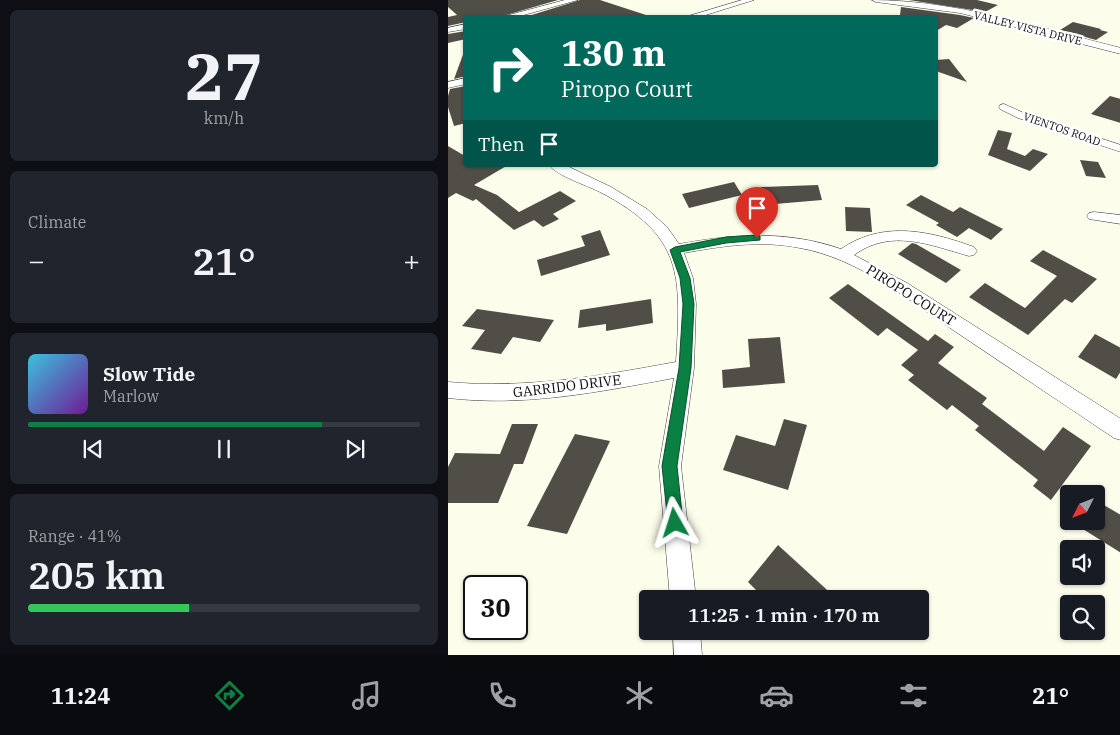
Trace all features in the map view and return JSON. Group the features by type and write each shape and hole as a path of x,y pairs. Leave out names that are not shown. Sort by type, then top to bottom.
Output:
{"street":[{"path":"514,15 574,0"},
{"path":"696,15 743,0"},
{"name":"VALLEY VISTA DRIVE","path":"876,0 960,11 1120,51"},
{"path":"448,30 463,27"},
{"path":"448,85 463,82"},
{"name":"VIENTOS ROAD","path":"1004,107 1022,116 1120,149"},
{"path":"559,167 606,190 642,212 662,230 675,250 685,278 688,304 685,368 670,466 682,590"},
{"path":"1094,216 1120,220"},
{"path":"843,255 861,242 894,235 920,237 969,251"},
{"name":"PIROPO COURT","path":"675,250 726,240 757,238 804,243 843,255 863,265 930,307 1120,431"},
{"name":"GARRIDO DRIVE","path":"448,390 505,394 539,391 599,385 685,368"},
{"path":"687,640 688,655"}],"building":[{"path":"448,0 558,0 506,15 463,15 463,23 448,26 448,17 457,15 448,7"},
{"path":"580,0 600,0 646,15 532,15"},
{"path":"909,0 977,0 998,5 985,12"},
{"path":"901,7 974,18 957,28 946,25 938,30 938,15 900,15"},
{"path":"1073,22 1108,32 1096,40 1060,30"},
{"path":"463,32 463,40 448,43 448,34"},
{"path":"463,55 463,77 454,79"},
{"path":"949,59 967,82 938,72 938,60"},
{"path":"463,87 463,124 454,126 448,107 450,89"},
{"path":"1110,96 1121,99 1121,123 1091,114"},
{"path":"998,130 1012,133 1007,149 1025,156 1033,149 1048,154 1030,171 988,155"},
{"path":"448,146 463,155 463,167 505,167 474,185 497,195 519,212 560,191 576,201 553,214 559,219 543,227 534,220 514,230 476,199 473,201 456,193 448,198"},
{"path":"1080,160 1098,162 1106,178 1086,176"},
{"path":"734,182 742,195 689,208 682,194"},
{"path":"818,185 822,200 763,205 761,187"},
{"path":"921,195 953,212 960,207 1003,229 991,240 969,228 957,237 936,225 939,223 906,205"},
{"path":"845,207 870,208 872,232 846,231"},
{"path":"600,230 610,255 541,276 537,260 585,246 581,236"},
{"path":"912,243 961,270 946,283 898,254"},
{"path":"1043,250 1097,279 1072,303 1065,299 1028,335 969,297 985,283 1025,308 1057,276 1030,261"},
{"path":"848,284 928,341 935,334 954,347 938,363 987,398 982,404 1044,451 1063,427 1091,446 1062,485 1060,485 1051,500 1033,486 1038,480 975,430 979,426 952,405 947,410 908,380 914,375 901,365 918,350 887,328 878,336 829,298"},
{"path":"651,299 653,323 606,331 606,324 578,328 580,310"},
{"path":"477,309 554,320 540,342 513,337 501,354 471,349 485,330 462,326"},
{"path":"1095,334 1121,348 1121,371 1116,379 1078,357"},
{"path":"780,337 785,383 723,388 722,370 750,367 748,339"},
{"path":"784,419 807,425 788,490 723,470 736,435 775,446"},
{"path":"512,424 538,424 523,464 514,464 498,503 448,503 448,467 455,453 500,454"},
{"path":"575,434 610,441 567,534 527,526"},
{"path":"1106,506 1121,515 1121,553 1105,543 1105,540 1100,540 1084,530 1106,530"},
{"path":"778,545 827,590 756,590 748,582"}],"route":[{"path":"675,523 670,466 688,336 688,304 685,278 675,250 726,240 757,238"}]}
